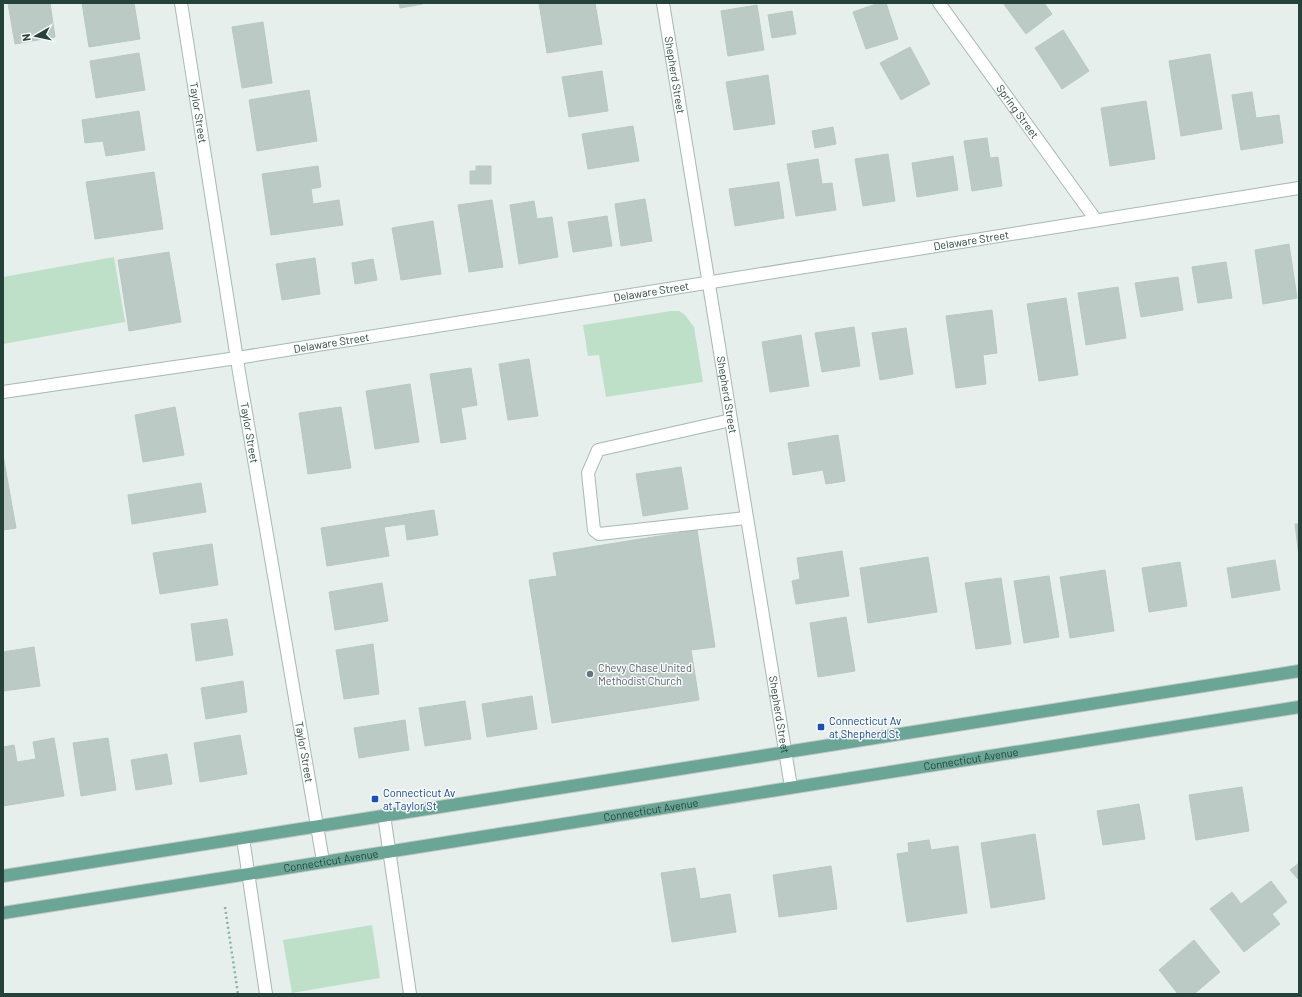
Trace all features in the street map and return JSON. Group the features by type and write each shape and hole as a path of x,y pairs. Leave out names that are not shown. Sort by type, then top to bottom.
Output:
{"main road":[{"path":"3,876 1299,671"},
{"name":"Connecticut Avenue","path":"3,913 1299,707"}],"street":[{"name":"Taylor Street","path":"181,3 237,358 323,862"},
{"name":"Shepherd Street","path":"663,3 791,787"},
{"name":"Spring Street","path":"939,3 1096,220"},
{"name":"Delaware Street","path":"3,392 237,358 1299,188"},
{"path":"731,420 598,450 588,473 594,530 599,534 746,518"},
{"path":"384,815 410,994"},
{"path":"243,838 247,874 266,994"}],"path":[{"path":"225,907 238,994"}],"green space":[{"path":"114,257 125,322 3,344 3,277"},
{"path":"679,311 685,315 694,327 703,382 606,397 599,355 588,356 583,325"},
{"path":"372,925 380,978 292,993 283,940"}],"building":[{"path":"8,3 50,3 55,37 15,44"},
{"path":"82,3 134,3 140,39 89,47"},
{"path":"399,3 423,3 423,4 400,8"},
{"path":"539,3 595,3 602,44 547,53"},
{"path":"879,3 886,3 898,39 866,49 853,12"},
{"path":"1003,3 1044,3 1052,14 1026,34"},
{"path":"757,5 764,50 728,56 721,11"},
{"path":"792,11 796,34 772,38 768,15"},
{"path":"263,22 272,83 242,88 232,27"},
{"path":"1063,30 1089,71 1062,89 1035,48"},
{"path":"910,47 930,84 901,100 880,63"},
{"path":"139,53 145,90 96,98 90,61"},
{"path":"1210,54 1222,129 1181,136 1169,61"},
{"path":"602,71 608,111 569,117 562,77"},
{"path":"768,75 775,124 734,130 726,82"},
{"path":"309,90 317,141 257,151 249,100"},
{"path":"1252,92 1256,118 1279,115 1283,143 1241,150 1232,95"},
{"path":"1146,101 1155,159 1110,166 1101,108"},
{"path":"139,111 145,150 106,156 103,141 85,143 82,120"},
{"path":"633,126 639,161 588,169 582,134"},
{"path":"833,127 836,144 815,148 812,131"},
{"path":"987,138 990,158 998,157 1002,186 972,191 964,141"},
{"path":"888,154 895,201 863,206 855,159"},
{"path":"953,156 958,190 917,197 912,163"},
{"path":"818,159 822,184 832,183 836,210 796,216 787,164"},
{"path":"318,166 321,187 311,189 313,204 339,200 343,225 271,235 262,174"},
{"path":"476,166 491,166 491,184 470,184 470,171 476,171"},
{"path":"154,172 163,229 95,239 86,182"},
{"path":"779,182 784,218 735,226 729,189"},
{"path":"645,199 652,241 621,246 615,204"},
{"path":"492,200 503,267 469,272 458,205"},
{"path":"534,201 537,219 552,217 558,257 519,264 510,205"},
{"path":"607,216 612,246 573,252 568,222"},
{"path":"433,221 441,274 401,280 392,228"},
{"path":"1289,244 1297,298 1263,304 1255,250"},
{"path":"169,252 181,322 129,331 118,260"},
{"path":"315,258 320,294 282,300 276,264"},
{"path":"373,259 377,280 355,284 352,263"},
{"path":"1226,262 1232,298 1198,303 1192,267"},
{"path":"1178,277 1183,310 1141,317 1135,283"},
{"path":"1118,287 1126,338 1086,345 1078,293"},
{"path":"1066,298 1078,375 1039,381 1027,304"},
{"path":"992,310 997,353 983,355 986,384 956,388 946,316"},
{"path":"854,327 860,366 822,372 815,333"},
{"path":"906,328 913,374 880,380 872,333"},
{"path":"801,335 809,386 770,392 762,342"},
{"path":"529,359 538,416 508,420 499,364"},
{"path":"471,368 477,405 461,408 466,439 441,443 430,374"},
{"path":"410,384 419,442 375,449 366,391"},
{"path":"175,407 184,455 143,462 135,415"},
{"path":"341,407 351,468 308,474 299,413"},
{"path":"838,435 845,481 826,484 823,470 793,475 788,443"},
{"path":"3,455 16,528 3,530"},
{"path":"681,467 688,509 643,516 636,474"},
{"path":"201,483 206,512 132,524 128,495"},
{"path":"434,510 438,535 407,540 405,524 384,527 389,556 327,566 321,528"},
{"path":"1295,524 1299,524 1299,556"},
{"path":"697,530 715,647 691,650 699,700 552,723 529,580 557,576 553,553"},
{"path":"212,544 218,585 160,594 153,553"},
{"path":"842,551 849,596 796,604 792,581 800,579 797,558"},
{"path":"928,557 937,612 868,623 860,568"},
{"path":"1275,560 1280,590 1232,598 1227,568"},
{"path":"1180,562 1187,606 1149,612 1142,568"},
{"path":"1105,570 1114,631 1070,638 1060,577"},
{"path":"1049,576 1059,637 1024,643 1014,581"},
{"path":"1001,578 1011,644 976,649 965,583"},
{"path":"382,583 388,621 335,630 329,592"},
{"path":"846,617 855,671 818,677 810,623"},
{"path":"227,619 233,655 196,661 191,624"},
{"path":"373,644 379,694 344,699 336,650"},
{"path":"34,647 40,686 3,691 3,652"},
{"path":"243,681 247,712 206,719 201,688"},
{"path":"532,696 537,729 487,737 482,704"},
{"path":"465,701 471,739 425,746 419,708"},
{"path":"405,720 409,750 359,758 354,728"},
{"path":"240,735 247,774 200,782 194,743"},
{"path":"54,738 64,796 3,806 3,747 14,745 17,762 36,759 33,742"},
{"path":"108,738 116,790 81,796 73,743"},
{"path":"167,754 172,784 136,790 131,760"},
{"path":"1242,787 1249,831 1196,840 1189,795"},
{"path":"1139,804 1145,839 1103,845 1097,811"},
{"path":"1035,834 1045,899 991,908 981,843"},
{"path":"929,840 931,850 958,846 967,913 907,922 897,854 909,852 908,843"},
{"path":"1299,863 1299,880 1290,870"},
{"path":"831,866 837,909 779,917 773,875"},
{"path":"695,868 700,899 730,894 736,932 672,942 661,873"},
{"path":"1271,881 1287,902 1272,914 1280,924 1244,952 1210,909 1232,892 1241,904"},
{"path":"1194,940 1220,972 1194,994 1178,994 1159,970"}],"place":[{"name":"Chevy Chase United Methodist Church","path":"590,674"},
{"name":"Connecticut Av at Shepherd St","path":"821,727"},
{"name":"Connecticut Av at Taylor St","path":"375,799"}]}
